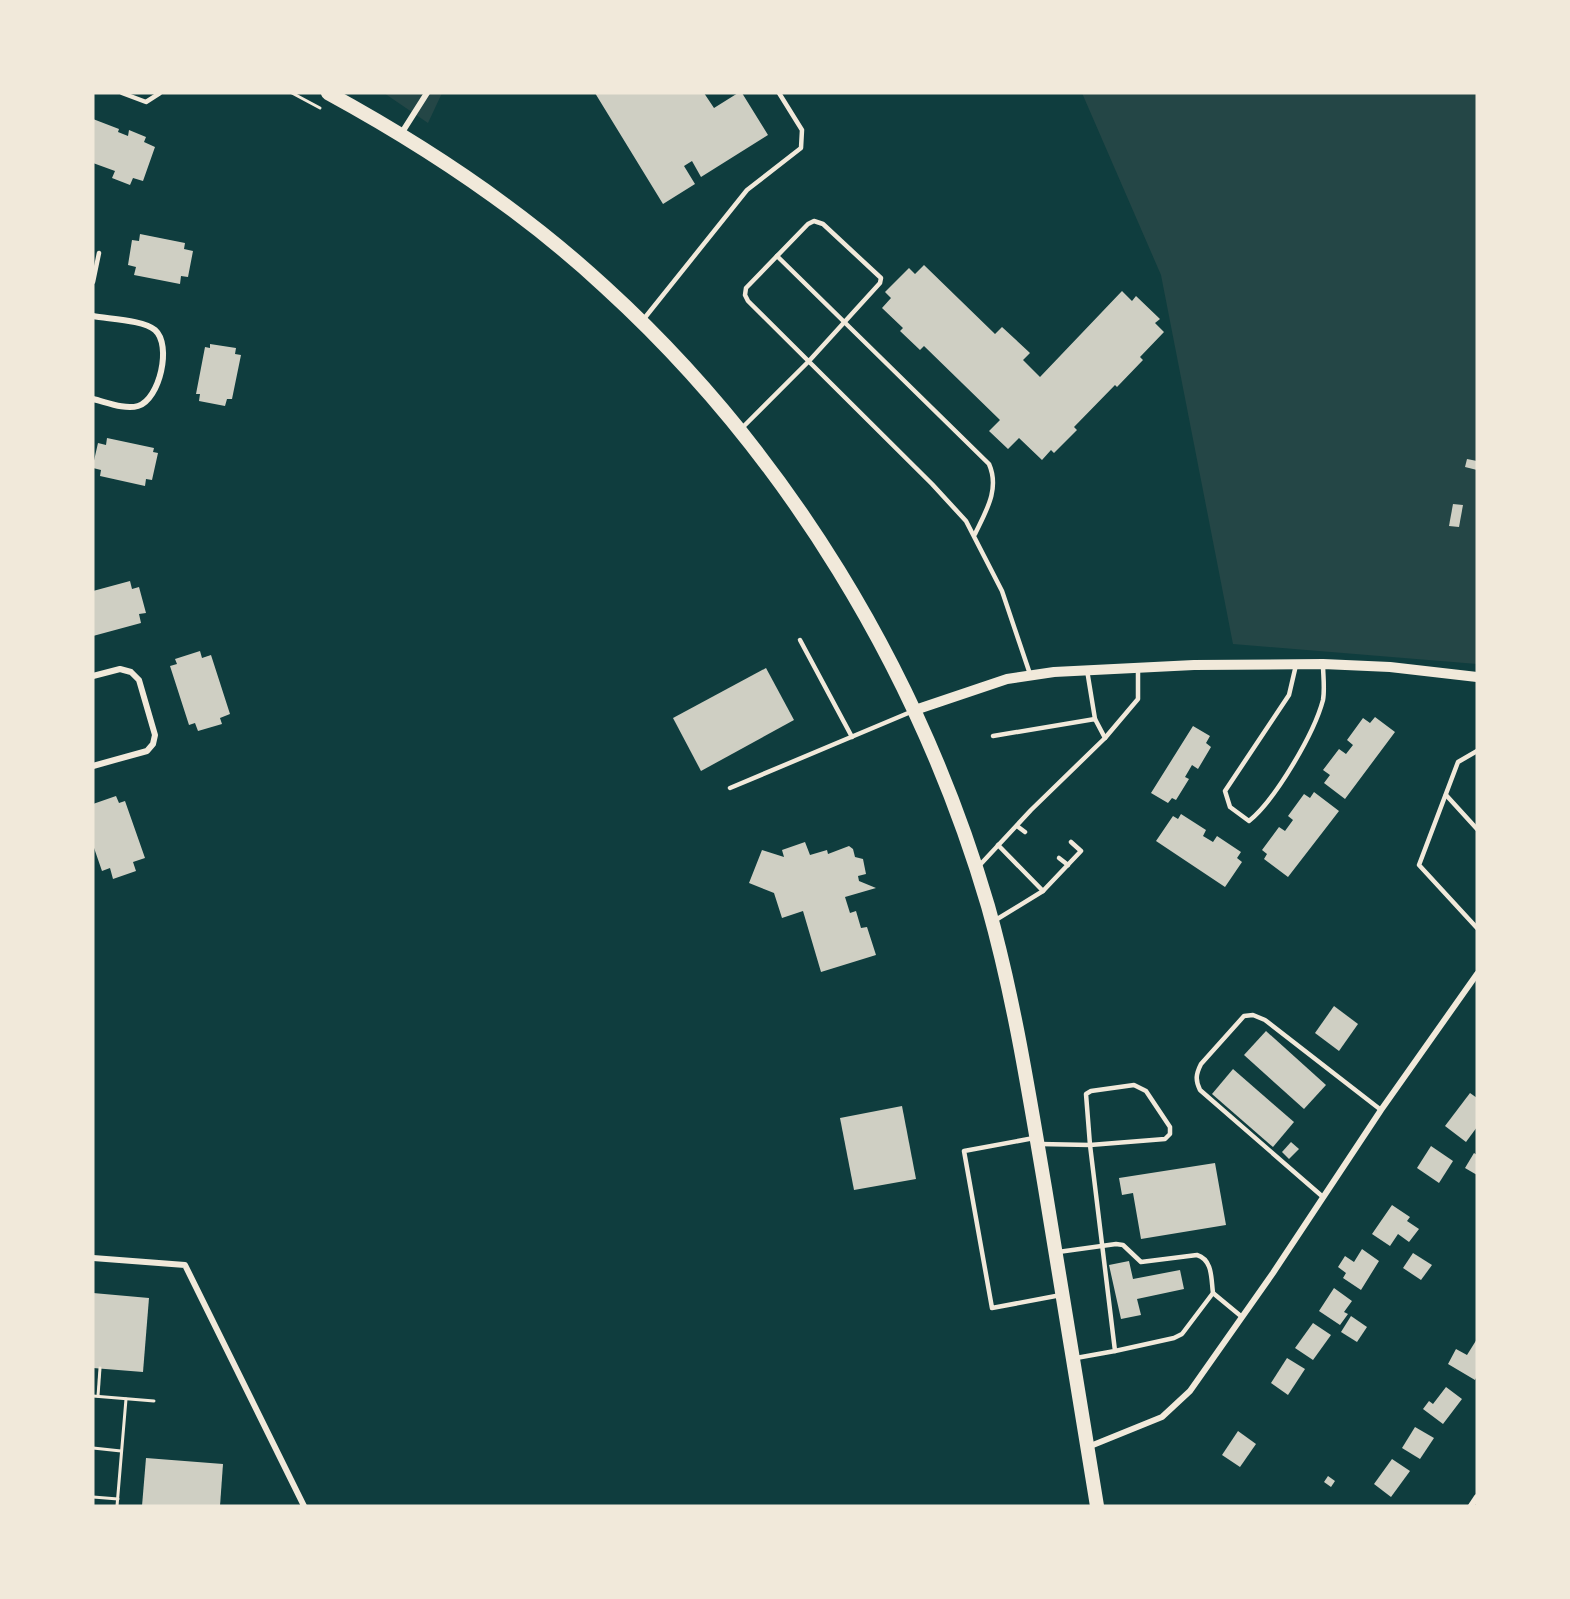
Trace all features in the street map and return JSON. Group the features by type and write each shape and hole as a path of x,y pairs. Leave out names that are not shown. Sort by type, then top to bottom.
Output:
{"main road":[{"path":"328,93 447,164 527,222 606,288 641,322 678,359 739,431 793,503 872,627 915,710 960,820 992,922 1011,1000 1037,1141 1097,1506"}],"street":[{"path":"400,134 428,93"},
{"path":"93,316 147,325 156,330 162,339 164,350 157,385 146,402 128,407 93,399"},
{"path":"915,710 986,685 1030,674 1087,670 1323,664 1477,677"},
{"path":"93,676 120,669 130,672 139,680 155,735 153,744 147,751 93,766"},
{"path":"1087,1447 1152,1423 1172,1410 1190,1391 1381,1110 1477,974"},
{"path":"93,1258 185,1265 304,1506"},
{"path":"1471,1506 1477,1497"}],"lane":[{"path":"122,93 146,102 160,93"},
{"path":"641,322 747,190 801,148 802,130 779,93"},
{"path":"739,431 809,361 880,283 881,278 823,224 814,221 808,224 746,288 745,295 748,301 809,361 953,506 974,534 1002,591 1030,674"},
{"path":"93,282 99,253"},
{"path":"777,256 989,464 994,475 994,485 990,501 974,534"},
{"path":"800,640 852,737"},
{"path":"1296,664 1288,695 1225,791 1230,807 1249,821 1262,811 1305,744 1323,699 1323,664"},
{"path":"976,868 1031,810 1105,738 1138,699 1138,668"},
{"path":"1087,670 1095,720 1105,738"},
{"path":"730,788 915,710"},
{"path":"993,736 1095,720"},
{"path":"1477,751 1458,762 1419,865 1477,928"},
{"path":"1446,795 1477,829"},
{"path":"1031,810 1038,816"},
{"path":"1017,825 1025,832"},
{"path":"992,922 1043,891 1081,851 1071,842"},
{"path":"998,845 1043,891"},
{"path":"1059,858 1068,865"},
{"path":"1323,1197 1200,1090 1196,1082 1201,1064 1244,1016 1253,1015 1265,1020 1381,1110"},
{"path":"1062,1295 992,1308 964,1151 1037,1141 1090,1145 1165,1139 1170,1134 1170,1127 1146,1090 1141,1087 1134,1085 1091,1091 1086,1094 1085,1099 1090,1145 1116,1351"},
{"path":"1055,1252 1116,1244 1123,1245 1141,1262 1197,1255 1204,1257 1209,1263 1213,1293 1242,1317"},
{"path":"1073,1359 1174,1338 1182,1334 1213,1293"}],"path":[{"path":"100,1368 95,1396 154,1401"},
{"path":"117,1506 126,1399"},
{"path":"93,1448 122,1451"},
{"path":"93,1497 118,1499"}],"shaded area":[{"path":"384,93 442,93 428,123"},
{"path":"1082,93 1477,93 1477,664 1233,644 1161,275"}],"building":[{"path":"595,93 704,93 714,108 738,93 742,93 768,135 701,177 692,161 684,166 695,184 663,204"},
{"path":"93,119 119,129 118,132 128,136 129,130 146,137 144,142 155,147 143,181 133,178 130,185 112,178 115,171 93,163"},
{"path":"140,234 185,243 184,249 193,251 188,277 181,276 180,284 134,275 136,267 128,265 132,240 139,241"},
{"path":"924,265 995,334 1002,327 1030,353 1023,360 1040,377 1122,291 1132,301 1136,296 1160,319 1155,323 1164,332 1140,357 1143,360 1074,427 1077,430 1054,453 1051,450 1042,460 1019,438 1008,449 989,431 1000,420 924,346 920,350 900,331 903,328 882,308 891,298 885,292 909,268 915,274"},
{"path":"210,344 236,348 235,354 241,355 232,399 227,399 225,406 199,401 200,394 196,394 205,347 210,348"},
{"path":"107,438 154,448 153,452 158,453 152,480 146,479 145,486 100,476 101,470 93,468 93,465 98,443 106,445"},
{"path":"1467,459 1477,461 1477,470 1465,467"},
{"path":"1453,504 1463,505 1459,527 1449,526"},
{"path":"130,581 132,589 139,587 146,613 139,614 141,623 93,636 93,591"},
{"path":"200,651 202,658 211,655 230,714 220,718 222,724 198,731 195,723 189,725 170,666 177,664 175,659"},
{"path":"766,668 794,720 701,771 673,718"},
{"path":"1375,717 1395,732 1345,799 1324,783 1330,775 1323,770 1339,749 1346,754 1353,745 1347,740 1363,718 1370,723"},
{"path":"1193,726 1210,736 1206,743 1211,747 1198,769 1192,765 1185,777 1189,779 1176,800 1172,798 1168,803 1151,793"},
{"path":"1314,792 1339,811 1288,877 1264,859 1267,854 1262,850 1279,827 1285,831 1293,820 1288,816 1304,794 1310,798"},
{"path":"116,796 119,803 125,801 145,858 133,862 136,871 113,879 110,868 102,871 93,845 93,804"},
{"path":"1181,814 1206,830 1203,836 1213,842 1217,836 1241,852 1237,858 1242,862 1225,887 1156,841 1173,816 1178,819"},
{"path":"805,842 810,855 827,850 828,854 849,846 853,849 855,857 863,859 866,874 858,876 859,881 876,888 845,897 850,913 856,911 861,928 867,927 876,955 821,972 803,911 782,918 774,893 749,883 762,850 784,857 782,850"},
{"path":"1334,1006 1358,1024 1339,1051 1315,1033"},
{"path":"1266,1031 1326,1085 1304,1109 1244,1055"},
{"path":"1233,1069 1294,1122 1273,1147 1212,1094"},
{"path":"1470,1093 1477,1098 1477,1127 1466,1142 1445,1126"},
{"path":"902,1106 916,1179 854,1190 840,1118"},
{"path":"1291,1142 1299,1149 1289,1159 1282,1152"},
{"path":"1431,1146 1453,1161 1439,1183 1417,1168"},
{"path":"1474,1153 1477,1155 1477,1175 1465,1168"},
{"path":"1215,1163 1226,1225 1141,1239 1133,1193 1122,1195 1119,1178"},
{"path":"1392,1205 1410,1217 1407,1221 1419,1229 1409,1242 1398,1234 1390,1246 1372,1234"},
{"path":"1362,1249 1379,1261 1361,1290 1343,1278 1346,1273 1338,1267 1345,1256 1354,1262"},
{"path":"1413,1253 1432,1265 1421,1280 1403,1268"},
{"path":"1129,1261 1133,1279 1180,1270 1184,1289 1137,1299 1141,1315 1121,1319 1109,1265"},
{"path":"1334,1288 1352,1301 1344,1312 1348,1314 1340,1325 1319,1311"},
{"path":"93,1293 149,1298 143,1372 93,1368"},
{"path":"1351,1316 1367,1327 1357,1342 1341,1332"},
{"path":"1313,1323 1331,1335 1313,1360 1295,1348"},
{"path":"1477,1339 1477,1376 1475,1380 1448,1364 1456,1349 1467,1355"},
{"path":"1287,1358 1305,1369 1288,1395 1271,1383"},
{"path":"1446,1387 1462,1399 1443,1424 1423,1409 1429,1401 1433,1404"},
{"path":"1415,1427 1434,1438 1420,1459 1402,1448"},
{"path":"1238,1431 1256,1444 1240,1467 1222,1455"},
{"path":"146,1458 223,1464 220,1506 142,1506"},
{"path":"1392,1459 1410,1471 1391,1497 1374,1484"},
{"path":"1328,1476 1335,1481 1331,1487 1324,1482"}]}
